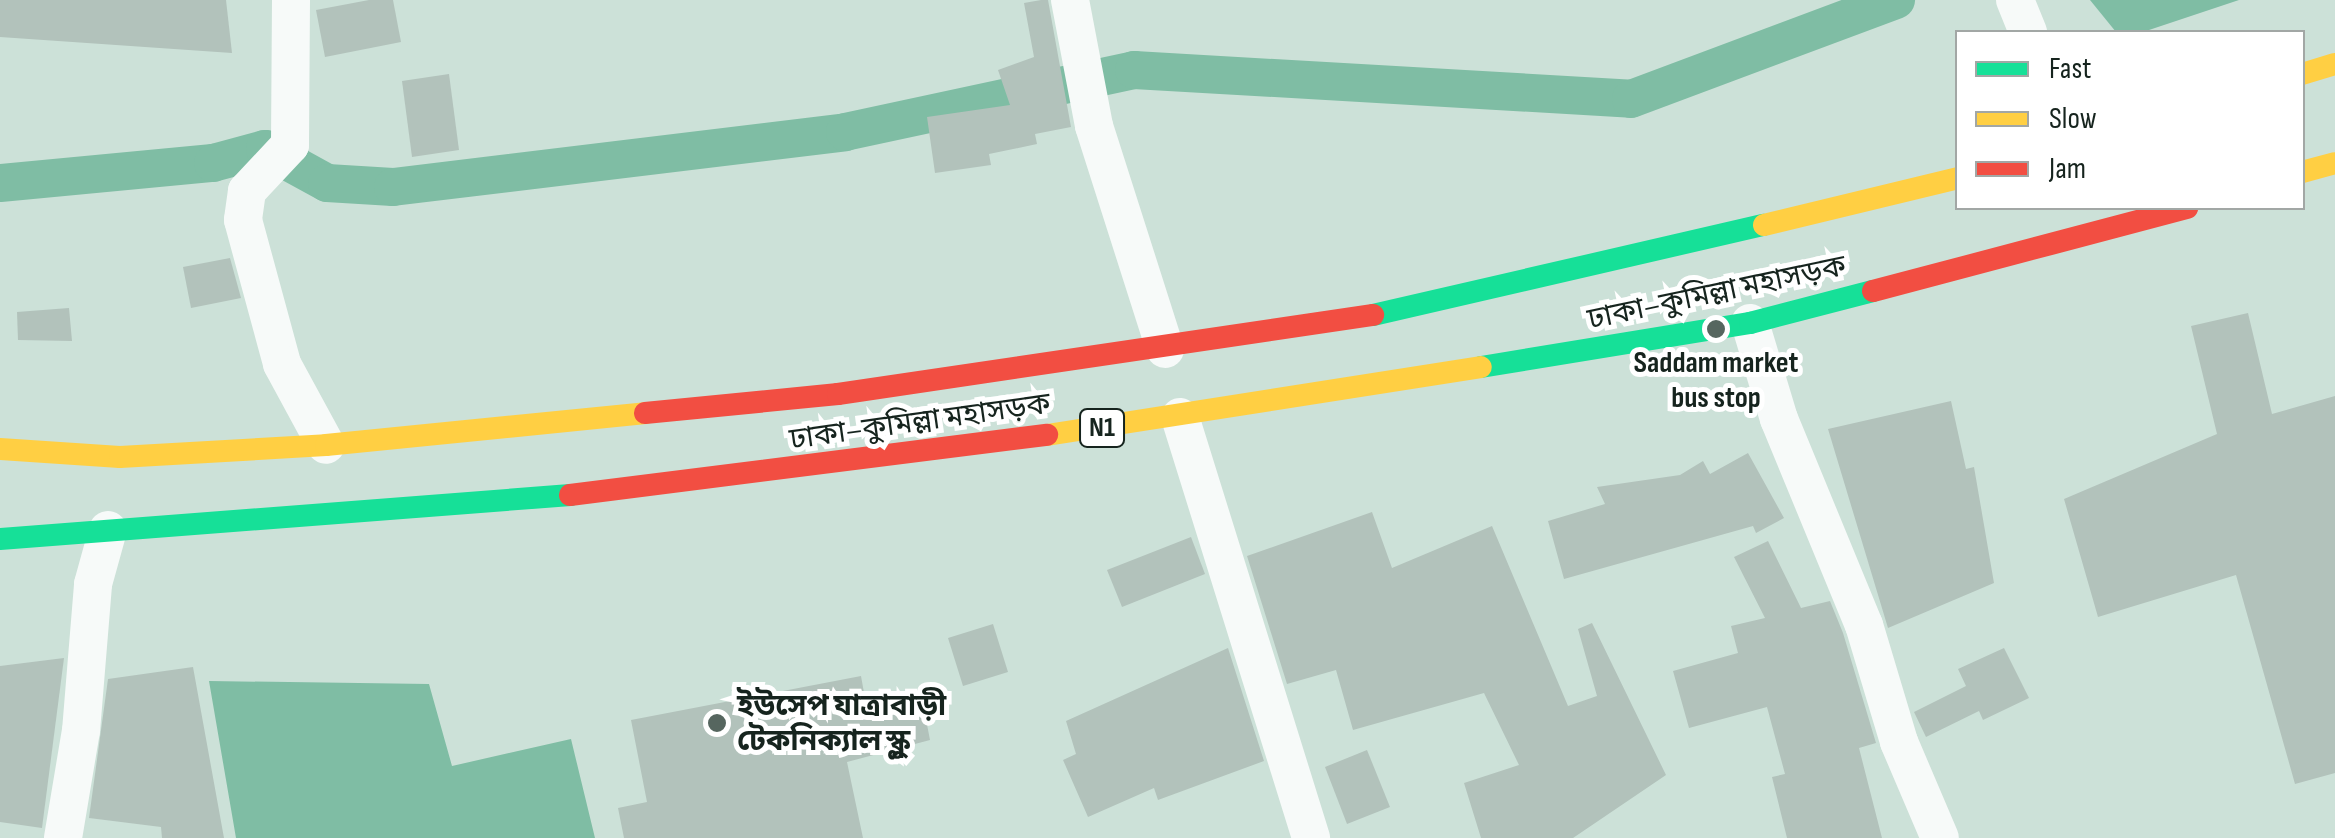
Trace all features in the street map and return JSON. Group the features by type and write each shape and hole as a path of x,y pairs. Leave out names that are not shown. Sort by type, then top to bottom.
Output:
{"highway":[{"path":"2305,73 2335,64"},
{"path":"2305,171 2335,162"},
{"name":"ঢাকা–কুমিল্লা মহাসড়ক","path":"0,449 120,456 326,445 838,394 1165,349 1448,303 1955,179"},
{"name":"ঢাকা–কুমিল্লা মহাসড়ক","path":"0,539 643,489 1180,417 1750,323 2179,210"}],"street":[{"path":"290,0 290,145 267,175 247,191 243,220 282,364 326,445"},
{"path":"2014,0 2027,30"},
{"path":"1070,1 1094,126 1165,349"},
{"path":"1750,323 1779,419 1864,625 1892,723 1940,838"},
{"path":"1180,417 1311,838"},
{"path":"64,838 93,584 108,530"}],"shaded area":[{"path":"2090,0 2239,0 2149,30 2114,30"},
{"path":"209,681 429,684 452,766 571,739 595,838 236,838"}],"building":[{"path":"0,0 226,0 232,53 0,37"},
{"path":"369,0 393,0 401,42 325,57 316,10"},
{"path":"1048,0 1071,127 1035,134 1037,144 989,154 991,165 935,173 927,117 1010,105 998,70 1034,57 1024,3"},
{"path":"449,74 459,150 412,157 402,81"},
{"path":"230,258 241,298 191,308 183,267"},
{"path":"69,308 72,341 18,340 17,312"},
{"path":"2248,313 2272,414 2335,396 2335,773 2295,784 2236,575 2098,617 2064,499 2217,434 2191,326"},
{"path":"1951,401 1966,469 1974,467 1994,583 1888,628 1828,429"},
{"path":"1748,453 1784,518 1756,533 1753,526 1564,579 1548,521 1605,504 1597,487 1680,475 1703,461 1710,474"},
{"path":"1372,512 1392,568 1492,526 1568,706 1597,696 1578,629 1592,623 1666,775 1573,838 1481,838 1464,783 1519,765 1484,693 1353,730 1336,670 1287,684 1247,556"},
{"path":"1191,537 1205,574 1122,607 1107,570"},
{"path":"1768,541 1801,608 1830,601 1843,633 1876,743 1859,748 1882,838 1787,838 1772,777 1785,774 1767,707 1689,728 1673,671 1738,653 1731,626 1765,618 1734,557"},
{"path":"993,624 1008,672 963,686 948,638"},
{"path":"1228,648 1264,761 1158,800 1154,788 1088,817 1063,760 1076,754 1066,721"},
{"path":"2004,648 2029,698 1983,720 1979,711 1926,737 1914,712 1966,686 1958,669"},
{"path":"64,658 42,828 0,822 0,666"},
{"path":"193,667 224,838 162,838 161,827 89,818 108,679"},
{"path":"861,676 868,715 923,704 930,740 847,762 863,838 624,838 618,808 647,802 631,720"},
{"path":"1367,750 1390,807 1347,824 1325,767"}],"waterway":[{"path":"0,183 213,163 265,149 327,183 393,187 845,132 1134,70 1631,99 1896,0"}],"traffic: fast":[{"path":"1373,315 1764,225"},
{"path":"1481,367 1750,323 1873,291"},
{"path":"0,539 570,495"}],"traffic: slow":[{"path":"2305,73 2335,64"},
{"path":"2305,171 2335,163"},
{"path":"1764,225 1955,179"},
{"path":"1047,435 1481,367"},
{"path":"0,449 120,457 326,445 645,413"}],"traffic: jam":[{"path":"1873,291 2179,210"},
{"path":"645,413 838,394 1373,315"},
{"path":"570,495 1047,435"}],"place":[{"name":"Saddam market bus stop","path":"1716,329"},
{"name":"ইউসেপ যাত্রাবাড়ী টেকনিক্যাল স্কুল","path":"717,723"}]}
